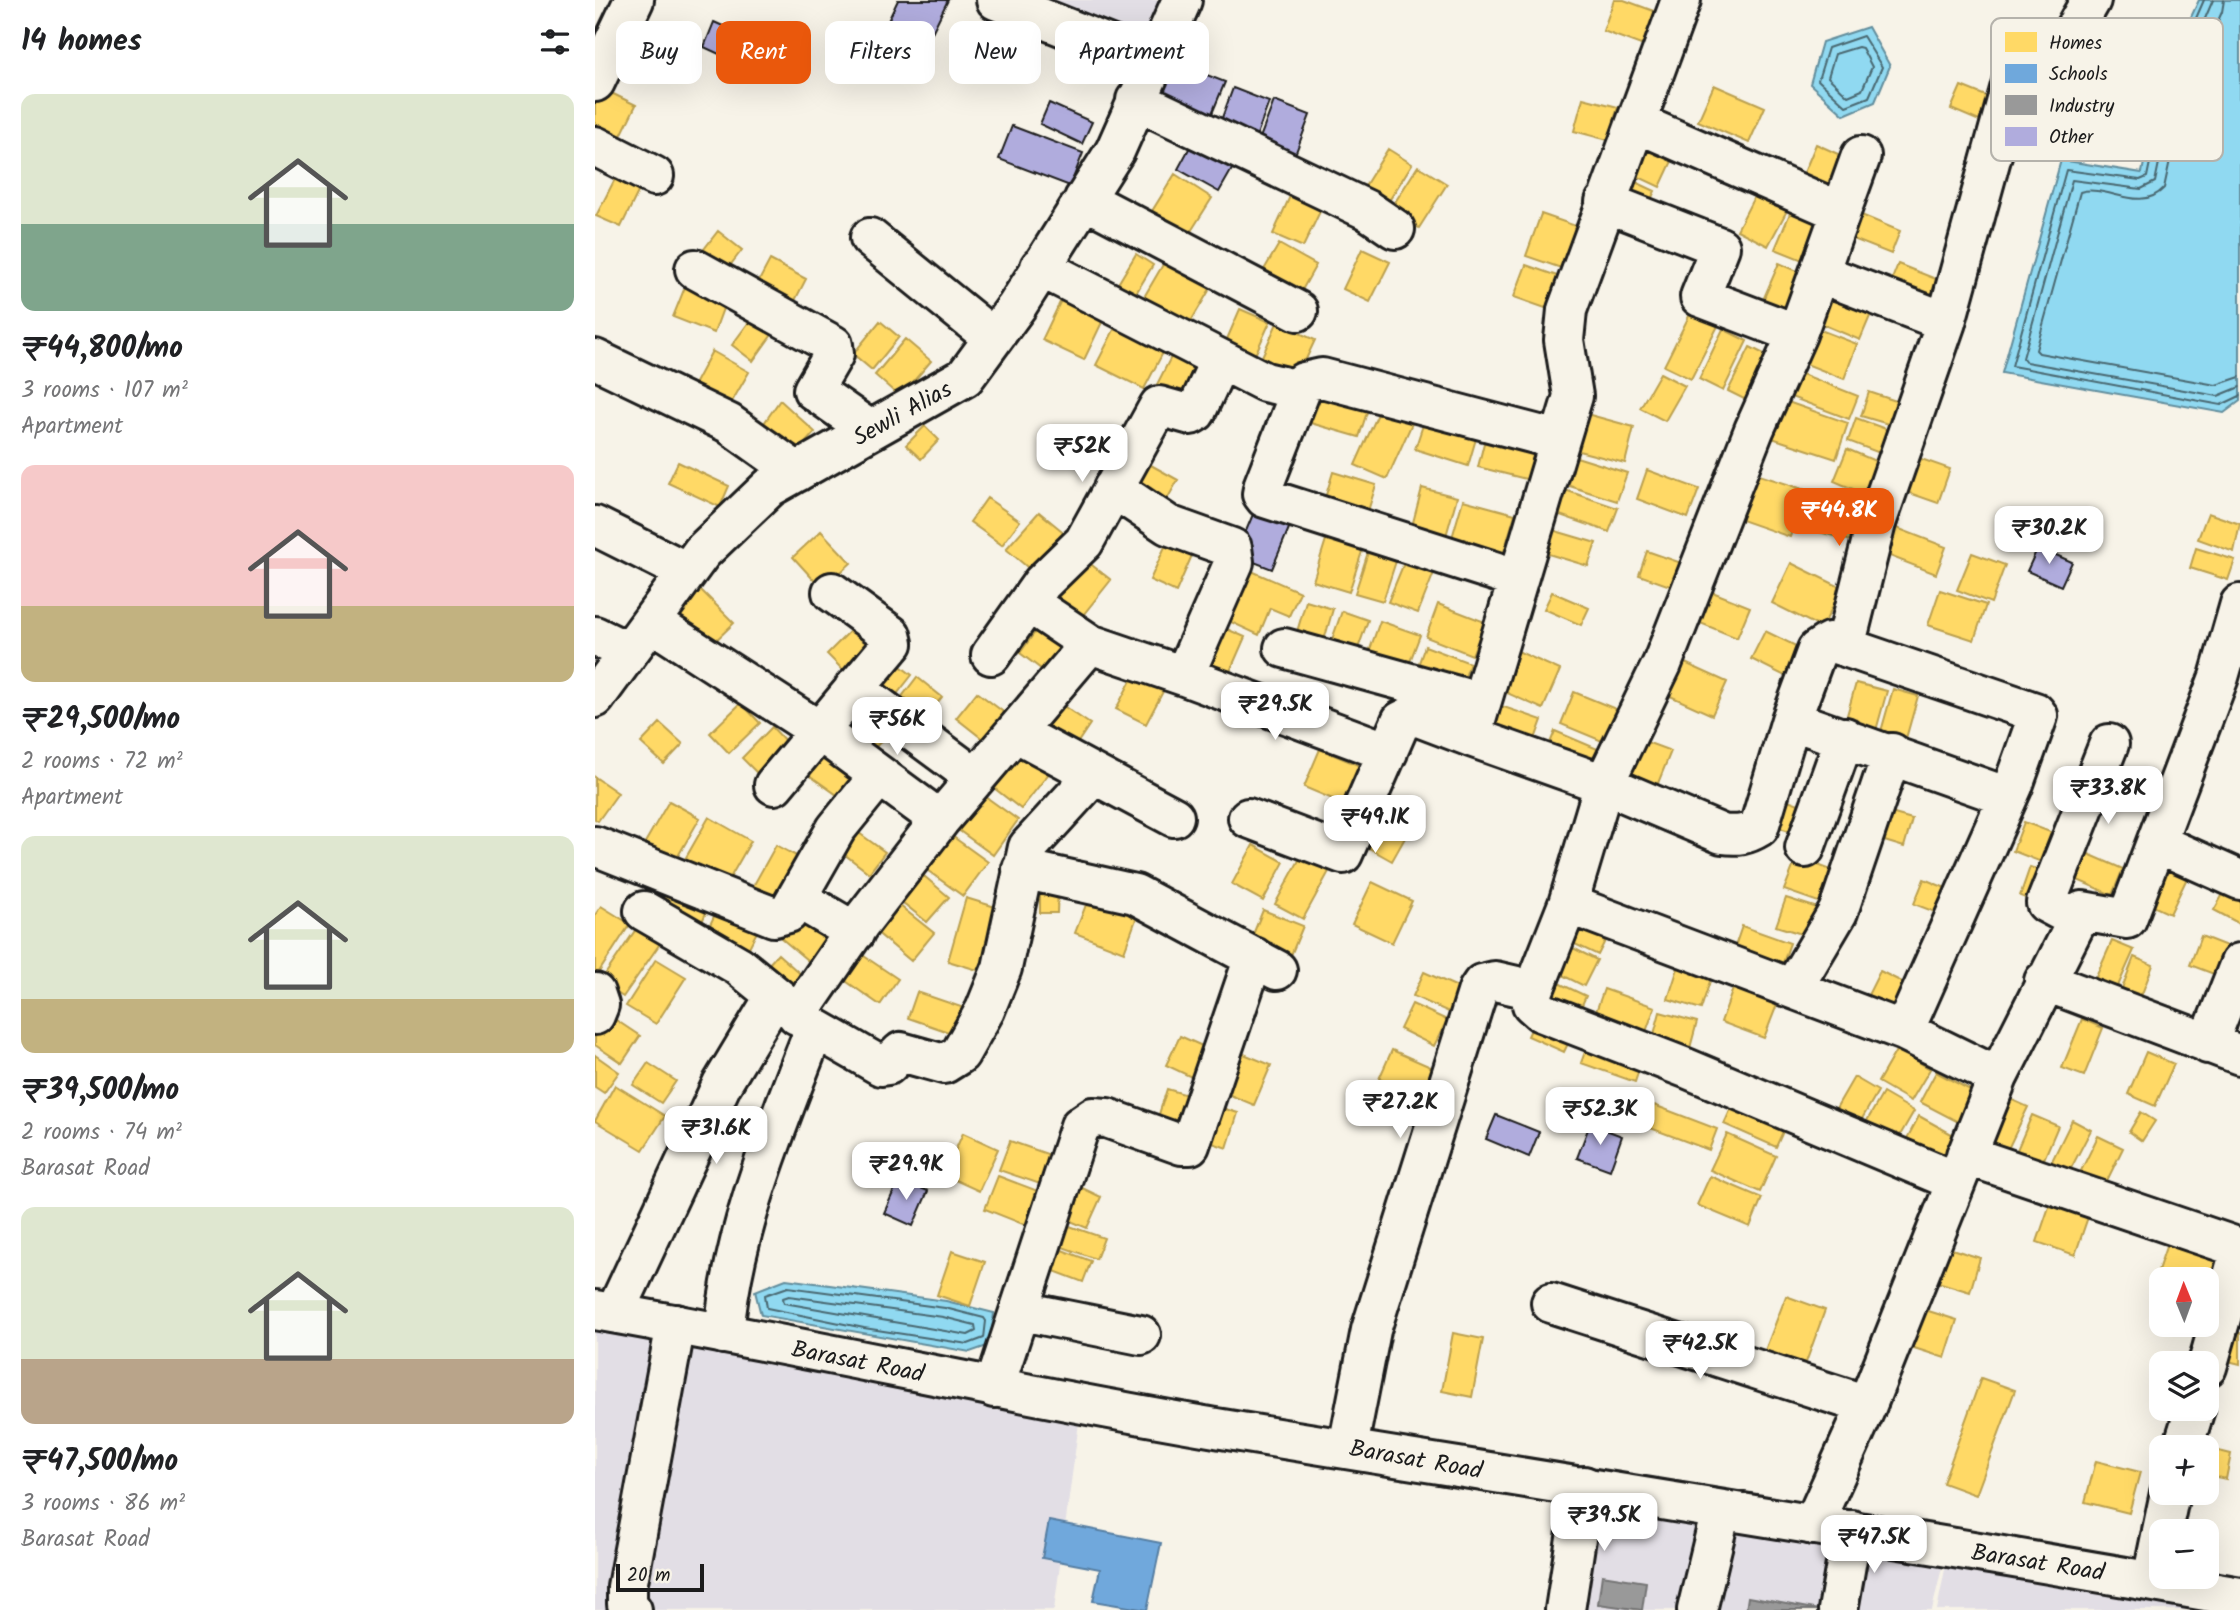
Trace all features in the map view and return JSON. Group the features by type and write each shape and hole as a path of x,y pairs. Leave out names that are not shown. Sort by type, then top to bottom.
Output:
{"street":[{"path":"595,82 634,0"},
{"path":"996,0 1055,23"},
{"name":"Sewli Alias","path":"1173,21 1182,0"},
{"path":"1475,719 1573,396 1564,340 1565,317 1681,0"},
{"path":"2081,18 2091,0"},
{"name":"Sewli Alias","path":"595,698 612,644 651,622 702,552 770,487 965,377 1017,306 1115,151 1144,84"},
{"path":"1136,100 1367,209 1395,229"},
{"path":"1637,123 1841,212"},
{"path":"595,146 654,176"},
{"path":"1860,156 1797,334 1754,430 1662,664 1604,784 1568,904 1534,990 1532,1004 1541,1012 1686,1068 1960,1168 2240,1250 2212,1351"},
{"path":"1845,647 1876,523 1946,322 1991,158"},
{"path":"1084,199 1298,312"},
{"path":"1605,202 1720,247 1700,297 1797,334"},
{"path":"870,238 993,338"},
{"path":"1040,267 1265,382 1295,389 1304,382 1322,379 1558,440"},
{"path":"695,269 833,345 834,354 813,390 870,430"},
{"path":"1819,273 1946,322"},
{"path":"595,359 728,423 797,472"},
{"path":"991,655 1042,583 1084,542 1159,406 1191,415 1196,412 1220,360"},
{"path":"1304,382 1264,484 1262,494 1265,498 1516,578"},
{"path":"1113,488 1168,525 1232,548 1234,562 1184,676"},
{"path":"595,526 687,572"},
{"path":"773,785 894,639 832,592"},
{"path":"1029,603 1090,644 1388,752"},
{"path":"1813,1525 1867,1405 1998,1077 2045,981 2082,911 2127,919 2219,677 2240,604"},
{"path":"651,622 818,730 940,820"},
{"path":"1284,649 1475,719 1604,784 1722,834 1745,835 1759,827 1791,720 1817,650 1829,642 2035,712 2038,716 2037,725 2008,797 1904,1031"},
{"path":"605,1311 722,1084 796,1013 940,820 1090,644"},
{"path":"854,688 976,778"},
{"path":"1248,818 1343,854 1401,721 1408,715 1475,719"},
{"path":"1791,720 1892,753 2008,797"},
{"path":"1015,732 1174,817"},
{"path":"1805,848 1845,737"},
{"path":"2078,920 2046,903 2109,744"},
{"path":"1793,988 1838,912 1892,753"},
{"path":"644,911 739,967 796,1013 881,1066 888,1065 901,1052 937,1064 951,1062 960,1054 985,1010 1002,968 1028,846 1094,775"},
{"path":"596,849 773,917 788,913 836,829 879,776"},
{"path":"2157,844 2240,880"},
{"path":"994,1388 1022,1311 1080,1126 1093,1117 1107,1118 1182,1146 1190,1145 1266,963 1135,894 1022,869"},
{"path":"797,898 855,932"},
{"path":"1568,904 1904,1031 1998,1077"},
{"path":"2045,981 2224,1050 2240,963"},
{"path":"1348,1447 1371,1330 1478,990 1482,984 1495,981 1534,990"},
{"path":"595,993 599,1005 595,1015"},
{"path":"724,1334 728,1288 767,1153 796,1013"},
{"path":"1551,1303 1867,1405"},
{"name":"Barasat Road","path":"605,1311 994,1388 2149,1580"},
{"path":"1022,1311 1141,1335"},
{"path":"632,1610 627,1604 627,1587 676,1324"},
{"path":"1565,1610 1584,1486"},
{"path":"1697,1610 1721,1510"},
{"path":"1838,1610 1852,1530"},
{"name":"Barasat Road","path":"2199,1589 2240,1597"}],"shaded area":[{"path":"1038,0 1169,0 1160,21 1088,21"},
{"path":"595,1328 1079,1422 1054,1610 595,1610"},
{"path":"1588,1510 1943,1563 1932,1610 1574,1610"},
{"path":"1947,1559 2240,1610 1937,1610"}],"water":[{"path":"2199,0 2240,0 2240,401 2224,413 2002,373 2061,161 2142,173 2144,161 2223,161 2223,18 2191,18"},
{"path":"1868,27 1890,66 1875,102 1844,115 1810,84 1822,42"},
{"path":"786,1279 946,1301 994,1313 990,1345 970,1352 761,1315 755,1291"}],"building: Homes":[{"path":"1614,0 1624,0 1662,14 1649,48 1603,31"},
{"path":"1714,85 1765,107 1749,143 1698,121"},
{"path":"1961,86 1991,98 1991,126 1951,109"},
{"path":"599,87 636,105 616,146 595,136 595,95"},
{"path":"1583,98 1618,107 1608,140 1574,131"},
{"path":"1639,143 1673,159 1660,187 1626,171"},
{"path":"1816,144 1849,159 1831,201 1798,187"},
{"path":"1388,149 1412,164 1382,212 1358,197"},
{"path":"1418,166 1447,184 1419,228 1390,210"},
{"path":"618,173 642,184 621,227 596,216"},
{"path":"1175,174 1212,198 1181,247 1144,224"},
{"path":"1623,176 1655,191 1644,214 1612,200"},
{"path":"1295,185 1326,199 1303,247 1273,234"},
{"path":"1759,187 1791,203 1768,246 1737,230"},
{"path":"1793,206 1828,220 1810,263 1775,249"},
{"path":"1847,209 1900,231 1891,254 1838,233"},
{"path":"1541,214 1576,226 1561,268 1526,256"},
{"path":"718,231 742,250 718,281 694,262"},
{"path":"1279,244 1316,265 1296,301 1258,280"},
{"path":"1362,249 1390,262 1370,302 1343,289"},
{"path":"1136,254 1153,265 1127,308 1110,297"},
{"path":"1168,256 1214,282 1183,335 1137,309"},
{"path":"770,260 806,279 788,314 752,294"},
{"path":"1779,263 1811,277 1790,328 1757,314"},
{"path":"1898,264 1941,281 1928,313 1885,297"},
{"path":"1526,265 1563,278 1551,310 1514,297"},
{"path":"685,287 725,303 714,333 673,317"},
{"path":"1825,289 1873,309 1860,340 1812,320"},
{"path":"1062,298 1104,318 1084,360 1042,340"},
{"path":"1693,308 1720,322 1691,379 1664,366"},
{"path":"1240,309 1270,322 1250,366 1221,353"},
{"path":"755,314 776,329 753,361 732,345"},
{"path":"1119,320 1167,345 1144,389 1096,365"},
{"path":"880,321 899,337 872,370 853,354"},
{"path":"1277,323 1315,340 1293,387 1256,370"},
{"path":"1810,326 1857,344 1844,379 1796,360"},
{"path":"1723,329 1747,341 1723,391 1699,379"},
{"path":"905,339 931,361 900,397 875,375"},
{"path":"1750,347 1776,360 1754,404 1728,391"},
{"path":"712,351 749,372 726,412 690,392"},
{"path":"1173,353 1212,373 1192,414 1152,394"},
{"path":"1792,370 1858,396 1849,419 1783,394"},
{"path":"1660,373 1685,386 1665,421 1640,408"},
{"path":"1316,389 1369,406 1359,437 1307,422"},
{"path":"1869,392 1902,403 1895,426 1861,416"},
{"path":"780,400 815,432 788,462 758,432"},
{"path":"1782,400 1848,423 1836,459 1769,437"},
{"path":"1381,407 1413,421 1387,479 1355,465"},
{"path":"1572,410 1634,427 1625,463 1563,447"},
{"path":"1426,416 1478,432 1468,466 1415,449"},
{"path":"1856,418 1894,432 1885,455 1848,441"},
{"path":"925,426 939,440 921,459 906,445"},
{"path":"1487,431 1539,444 1530,480 1478,467"},
{"path":"1847,449 1880,463 1867,495 1834,481"},
{"path":"1567,454 1627,473 1617,501 1557,482"},
{"path":"1907,454 1950,469 1938,503 1895,488"},
{"path":"1140,459 1178,480 1161,510 1123,490"},
{"path":"678,462 729,486 720,507 668,483"},
{"path":"1647,470 1699,489 1688,518 1637,499"},
{"path":"1333,472 1376,485 1365,521 1322,508"},
{"path":"1756,474 1806,490 1790,537 1741,520"},
{"path":"1422,488 1457,497 1444,543 1410,534"},
{"path":"1559,488 1618,508 1609,532 1551,512"},
{"path":"1807,495 1864,511 1855,542 1798,526"},
{"path":"987,498 1020,521 1002,545 970,522"},
{"path":"1463,500 1515,514 1501,562 1449,548"},
{"path":"1039,512 1072,539 1039,577 1006,549"},
{"path":"2208,513 2240,524 2234,552 2198,539"},
{"path":"1884,523 1946,547 1936,574 1874,550"},
{"path":"1330,527 1366,539 1349,592 1313,581"},
{"path":"1542,527 1596,543 1588,566 1535,550"},
{"path":"821,531 851,563 822,589 793,557"},
{"path":"1167,542 1193,553 1176,592 1150,580"},
{"path":"1370,546 1398,555 1383,601 1355,593"},
{"path":"2196,548 2235,560 2228,580 2190,568"},
{"path":"1647,551 1693,567 1684,591 1639,575"},
{"path":"1075,552 1111,580 1075,625 1040,597"},
{"path":"1972,553 2005,565 1991,603 1957,590"},
{"path":"1406,558 1435,570 1418,613 1388,602"},
{"path":"1791,563 1842,588 1822,628 1772,603"},
{"path":"1240,566 1300,592 1289,616 1270,608 1259,635 1218,616"},
{"path":"1700,587 1750,607 1737,638 1688,618"},
{"path":"701,590 734,623 708,648 675,616"},
{"path":"1940,590 1986,605 1974,640 1928,625"},
{"path":"1552,592 1589,608 1581,625 1544,609"},
{"path":"1306,601 1333,609 1321,651 1294,642"},
{"path":"1438,604 1485,622 1472,655 1426,637"},
{"path":"1342,611 1368,620 1354,660 1328,651"},
{"path":"1043,621 1068,640 1045,672 1020,653"},
{"path":"1380,621 1420,635 1406,672 1367,658"},
{"path":"1213,623 1245,637 1224,685 1191,671"},
{"path":"856,625 878,647 849,676 827,654"},
{"path":"1765,631 1802,649 1787,677 1751,659"},
{"path":"1425,646 1470,663 1460,690 1415,674"},
{"path":"1513,649 1560,670 1543,709 1496,688"},
{"path":"890,658 912,675 886,708 864,691"},
{"path":"1674,658 1727,682 1712,715 1659,691"},
{"path":"1138,667 1168,682 1146,724 1116,709"},
{"path":"917,677 942,697 916,730 891,711"},
{"path":"1856,683 1887,691 1875,734 1844,726"},
{"path":"1893,689 1918,696 1903,749 1878,742"},
{"path":"977,692 1010,717 989,744 956,718"},
{"path":"1574,692 1628,714 1614,746 1561,724"},
{"path":"865,701 894,728 862,761 833,734"},
{"path":"1056,701 1090,724 1068,757 1034,734"},
{"path":"741,703 760,723 729,753 710,733"},
{"path":"1492,703 1542,720 1531,750 1482,732"},
{"path":"660,723 683,744 664,764 641,743"},
{"path":"772,727 790,746 760,776 742,758"},
{"path":"1555,731 1607,753 1597,776 1545,755"},
{"path":"1641,740 1671,751 1652,798 1623,787"},
{"path":"1013,745 1050,772 1021,809 985,781"},
{"path":"1320,749 1372,771 1356,809 1304,787"},
{"path":"816,752 854,778 840,797 802,770"},
{"path":"595,777 618,793 598,821 595,819"},
{"path":"975,789 1018,820 993,855 950,824"},
{"path":"1380,792 1419,813 1392,861 1353,839"},
{"path":"1772,794 1807,807 1798,834 1762,822"},
{"path":"669,801 700,818 674,863 643,846"},
{"path":"1887,812 1912,819 1904,847 1878,839"},
{"path":"709,817 751,841 726,885 684,861"},
{"path":"2024,822 2063,837 2052,866 2013,851"},
{"path":"945,831 988,862 963,896 920,865"},
{"path":"859,833 885,852 869,873 844,854"},
{"path":"776,845 802,859 777,904 751,890"},
{"path":"1253,845 1284,862 1263,901 1232,884"},
{"path":"2077,849 2123,869 2112,895 2066,875"},
{"path":"1304,851 1332,866 1303,919 1275,904"},
{"path":"1797,857 1839,873 1827,905 1784,890"},
{"path":"2157,862 2188,876 2170,914 2140,900"},
{"path":"2030,867 2050,874 2039,903 2020,896"},
{"path":"924,876 949,897 927,922 902,902"},
{"path":"1924,879 1953,891 1943,915 1914,904"},
{"path":"1372,882 1412,901 1392,943 1352,924"},
{"path":"668,887 709,906 697,933 655,914"},
{"path":"1040,887 1058,887 1057,913 1040,913"},
{"path":"2227,887 2240,894 2240,924 2214,910"},
{"path":"1091,892 1139,911 1124,952 1075,933"},
{"path":"890,898 934,933 911,961 868,925"},
{"path":"966,898 1002,909 984,972 948,961"},
{"path":"1786,898 1827,911 1818,939 1776,926"},
{"path":"601,906 630,924 595,978 595,915"},
{"path":"719,906 760,926 743,959 703,939"},
{"path":"797,907 835,940 813,965 775,933"},
{"path":"1263,910 1303,926 1287,965 1247,949"},
{"path":"645,916 668,932 623,997 600,982"},
{"path":"1570,917 1608,935 1598,955 1560,937"},
{"path":"1742,926 1790,943 1778,977 1730,961"},
{"path":"2201,936 2237,950 2227,979 2190,965"},
{"path":"2112,941 2134,950 2110,1004 2088,995"},
{"path":"1561,942 1597,960 1584,986 1548,968"},
{"path":"858,952 898,979 880,1005 840,977"},
{"path":"778,954 814,986 794,1008 758,976"},
{"path":"2134,957 2153,965 2135,1012 2116,1004"},
{"path":"656,959 686,977 656,1024 626,1006"},
{"path":"1679,965 1712,975 1701,1009 1668,999"},
{"path":"1880,971 1914,988 1898,1020 1864,1003"},
{"path":"1424,972 1462,989 1451,1013 1413,996"},
{"path":"1548,978 1586,996 1574,1023 1536,1005"},
{"path":"1734,986 1778,1002 1764,1038 1721,1022"},
{"path":"1604,989 1655,1007 1644,1037 1593,1020"},
{"path":"917,992 970,1010 960,1036 908,1018"},
{"path":"1412,1004 1447,1020 1434,1046 1400,1029"},
{"path":"1660,1012 1697,1022 1686,1063 1649,1053"},
{"path":"607,1014 640,1036 622,1063 595,1045 595,1031"},
{"path":"1538,1014 1574,1031 1564,1052 1528,1036"},
{"path":"2082,1019 2103,1028 2084,1076 2062,1068"},
{"path":"1180,1036 1218,1053 1204,1083 1166,1065"},
{"path":"1590,1038 1643,1058 1635,1082 1581,1063"},
{"path":"1897,1049 1930,1069 1911,1101 1878,1082"},
{"path":"1234,1050 1271,1065 1254,1105 1218,1090"},
{"path":"1392,1050 1433,1068 1420,1097 1379,1079"},
{"path":"2146,1052 2174,1064 2155,1106 2128,1094"},
{"path":"595,1055 619,1072 604,1093 595,1087"},
{"path":"648,1063 676,1081 661,1103 633,1085"},
{"path":"1936,1072 1980,1095 1964,1125 1920,1102"},
{"path":"1854,1077 1878,1091 1859,1124 1835,1110"},
{"path":"615,1085 665,1116 643,1150 595,1121"},
{"path":"1167,1089 1201,1099 1188,1140 1154,1130"},
{"path":"1738,1093 1790,1116 1776,1147 1724,1124"},
{"path":"1883,1093 1914,1111 1895,1144 1864,1126"},
{"path":"1999,1094 2028,1107 2008,1149 1979,1135"},
{"path":"1209,1104 1238,1113 1227,1148 1198,1138"},
{"path":"1654,1105 1717,1129 1709,1150 1645,1126"},
{"path":"2141,1112 2155,1121 2142,1141 2129,1132"},
{"path":"2032,1115 2058,1126 2039,1171 2013,1159"},
{"path":"1919,1116 1957,1137 1942,1164 1904,1144"},
{"path":"2072,1120 2091,1130 2067,1176 2049,1167"},
{"path":"963,1133 998,1149 979,1191 944,1175"},
{"path":"1727,1134 1776,1156 1760,1192 1710,1170"},
{"path":"2098,1136 2123,1148 2102,1191 2077,1179"},
{"path":"1010,1141 1056,1157 1046,1186 999,1170"},
{"path":"998,1176 1051,1196 1038,1230 985,1209"},
{"path":"1710,1176 1762,1198 1750,1227 1697,1205"},
{"path":"1076,1185 1101,1197 1087,1228 1061,1217"},
{"path":"2051,1201 2089,1214 2075,1255 2037,1242"},
{"path":"1061,1223 1104,1238 1096,1259 1054,1244"},
{"path":"2168,1241 2222,1258 2219,1267 2159,1267"},
{"path":"1939,1245 1980,1258 1970,1292 1928,1279"},
{"path":"1054,1247 1091,1261 1083,1282 1046,1268"},
{"path":"952,1251 985,1262 970,1306 937,1295"},
{"path":"1786,1296 1825,1310 1804,1368 1764,1353"},
{"path":"1922,1309 1957,1320 1945,1358 1911,1347"},
{"path":"2221,1327 2240,1333 2240,1364 2219,1359 2219,1351 2214,1351"},
{"path":"1453,1333 1483,1339 1472,1397 1442,1391"},
{"path":"1981,1378 2015,1390 1976,1495 1943,1483"},
{"path":"2219,1451 2231,1454 2226,1479 2219,1478"},
{"path":"2096,1461 2140,1472 2129,1513 2085,1502"}],"building: Schools":[{"path":"1049,1521 1161,1543 1147,1610 1093,1601 1100,1569 1042,1558"}],"building: Industry":[{"path":"1602,1575 1646,1582 1642,1610 1598,1604"},
{"path":"1748,1597 1819,1610 1746,1610"}],"building: Other":[{"path":"898,0 948,0 935,26 935,21 888,21"},
{"path":"714,22 716,53 704,47"},
{"path":"1209,76 1225,82 1211,116 1157,96 1162,84 1209,84"},
{"path":"1233,88 1269,102 1255,140 1219,126"},
{"path":"1274,101 1310,115 1293,160 1257,146"},
{"path":"1049,103 1092,122 1082,144 1040,124"},
{"path":"1012,126 1083,153 1070,186 999,159"},
{"path":"1197,134 1239,157 1219,192 1178,169"},
{"path":"1256,507 1292,521 1272,569 1236,555"},
{"path":"2038,547 2072,562 2061,586 2027,571"},
{"path":"1496,1115 1539,1132 1529,1157 1486,1139"},
{"path":"1590,1124 1622,1136 1610,1170 1577,1158"},
{"path":"899,1179 928,1191 913,1226 884,1213"}]}
